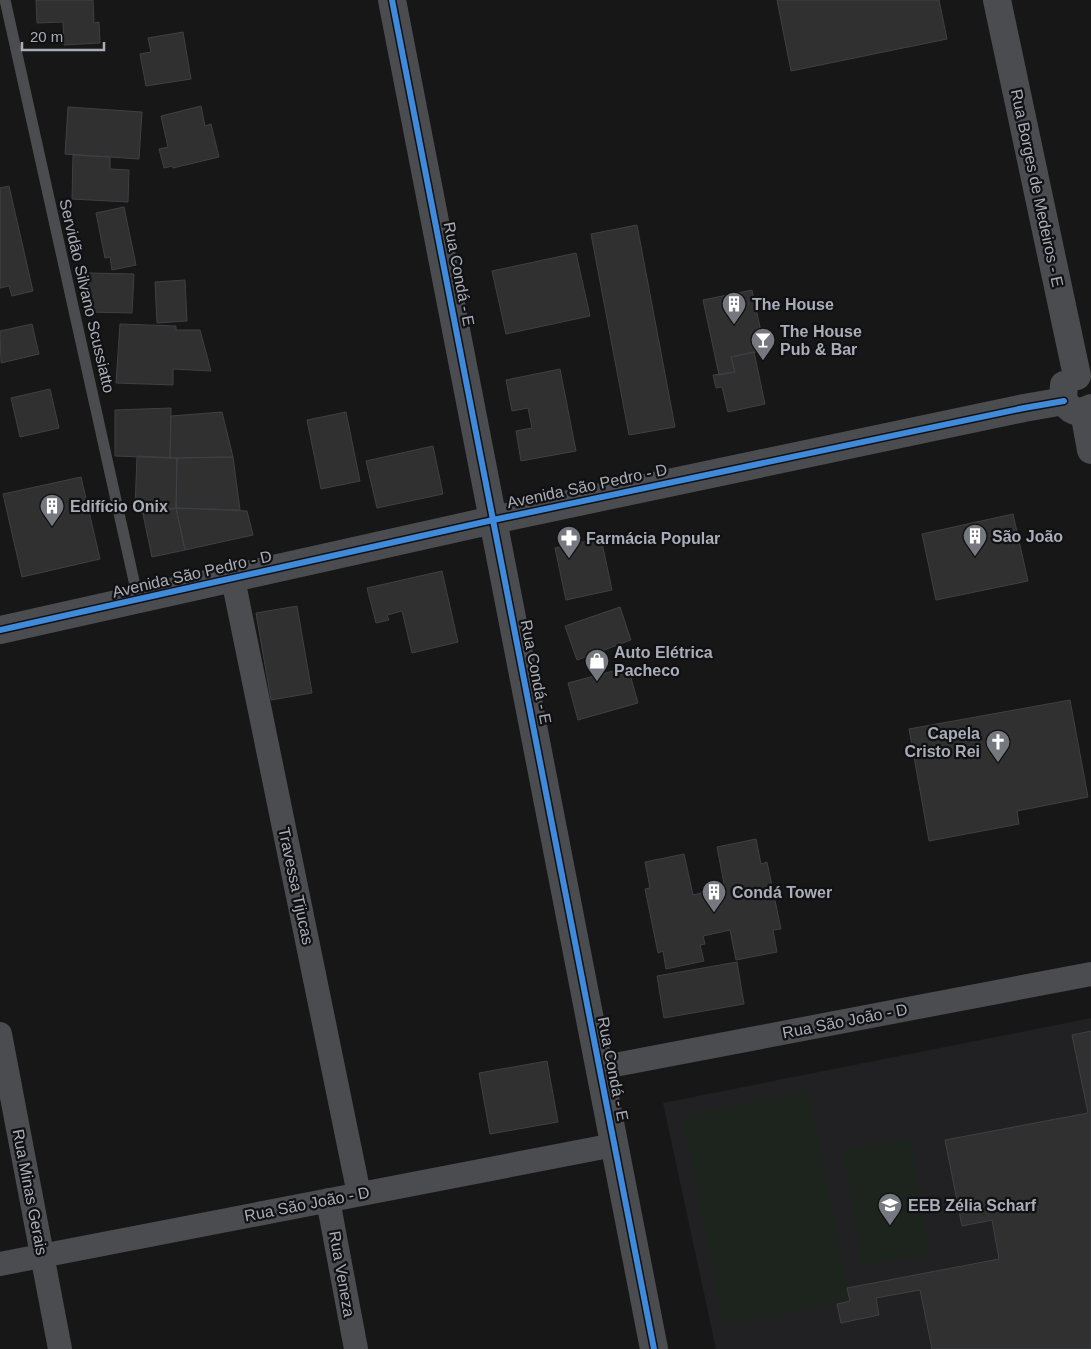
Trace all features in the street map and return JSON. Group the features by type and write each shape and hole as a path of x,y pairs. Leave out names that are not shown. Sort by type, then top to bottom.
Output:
{"street":[{"name":"Rua Condá - E","path":"392,0 654,1349"},
{"name":"Rua Borges de Medeiros - E","path":"997,0 1084,378"},
{"path":"1084,378 1070,379 1064,386 1062,393 1080,407 1091,450"},
{"name":"Avenida São Pedro - D","path":"0,630 493,520 1014,410 1080,407"},
{"name":"Travessa Tijucas","path":"233,579 359,1194"},
{"name":"Rua São João - D","path":"599,1068 1091,974"},
{"name":"Rua Minas Gerais","path":"0,1034 60,1349"},
{"name":"Rua São João - D","path":"0,1264 614,1145"},
{"name":"Rua Veneza","path":"328,1200 356,1349"}],"lane":[{"name":"Servidão Silvano Scussiatto","path":"5,0 138,599"}],"shaded area":[{"name":"EEB Zélia Scharf","path":"1091,1018 1091,1349 716,1349 663,1103"},
{"path":"809,1091 850,1301 723,1326 682,1115"},
{"path":"910,1138 930,1254 862,1265 842,1150"}],"building":[{"path":"36,0 93,0 94,23 99,22 100,43 64,45 63,22 37,23"},
{"path":"777,0 939,0 947,39 791,71"},
{"path":"183,32 191,79 146,86 140,54 151,52 148,38"},
{"path":"201,106 205,126 211,124 219,157 173,168 172,166 164,168 159,149 168,147 161,116"},
{"path":"68,107 142,112 139,159 65,154"},
{"path":"73,155 110,157 110,169 129,170 128,202 72,199"},
{"path":"9,186 33,291 12,296 9,286 0,288 0,188"},
{"path":"124,207 136,265 112,270 110,257 105,258 96,213"},
{"path":"637,225 675,427 629,435 591,234"},
{"path":"576,253 590,316 506,334 492,271"},
{"path":"89,273 134,274 132,313 87,312"},
{"path":"185,280 187,321 157,323 155,282"},
{"name":"The House","path":"752,290 765,350 731,357 735,372 719,375 703,300"},
{"path":"32,324 39,354 1,363 0,331"},
{"path":"120,324 176,326 176,330 200,330 211,371 173,369 173,385 116,383"},
{"path":"754,352 765,404 728,412 722,387 716,388 713,375 735,372 731,357"},
{"path":"560,369 576,451 521,461 516,431 532,428 528,408 512,411 506,380"},
{"path":"50,389 59,428 20,437 11,398"},
{"path":"171,408 170,458 115,456 115,410"},
{"path":"222,412 233,457 170,458 171,416"},
{"path":"346,412 360,481 321,489 307,420"},
{"path":"433,446 443,494 377,508 366,461"},
{"path":"137,456 177,458 176,508 143,514 135,508"},
{"path":"233,457 240,510 176,508 177,458"},
{"name":"Edifício Onix","path":"81,477 100,559 22,577 3,494"},
{"path":"176,508 247,511 253,535 185,550"},
{"path":"176,508 185,550 152,557 143,514"},
{"name":"São João","path":"1013,514 1028,581 936,600 922,534"},
{"path":"601,538 612,590 566,600 555,548"},
{"path":"442,571 458,642 412,653 402,611 387,615 389,620 376,623 367,588"},
{"path":"297,606 312,693 271,700 256,613"},
{"path":"620,607 631,640 577,660 565,626"},
{"path":"628,667 638,703 578,720 568,683"},
{"name":"Capela Cristo Rei","path":"1070,700 1088,797 1017,811 1019,824 929,841 909,729"},
{"name":"Condá Tower","path":"756,839 761,864 767,862 781,929 773,930 777,952 736,960 730,930 703,936 705,944 700,945 704,961 666,969 663,951 658,953 645,889 650,888 645,862 684,854 693,895 713,890 714,897 726,894 717,847"},
{"path":"737,962 744,1004 664,1018 657,976"},
{"path":"1091,1031 1091,1349 932,1349 920,1290 876,1298 879,1315 841,1323 837,1304 850,1301 847,1288 999,1259 992,1220 962,1226 945,1140 1088,1113 1072,1035"},
{"path":"547,1061 558,1122 490,1134 479,1073"}],"cycle path":[{"path":"392,0 654,1349"},
{"path":"0,630 493,520 1064,401"}],"place":[{"name":"The House","path":"734,325"},
{"name":"The House Pub & Bar","path":"763,361"},
{"name":"Edifício Onix","path":"52,527"},
{"name":"São João","path":"975,557"},
{"name":"Farmácia Popular","path":"569,559"},
{"name":"Auto Elétrica Pacheco","path":"597,682"},
{"name":"Capela Cristo Rei","path":"998,763"},
{"name":"Condá Tower","path":"714,913"},
{"name":"EEB Zélia Scharf","path":"890,1226"}]}
